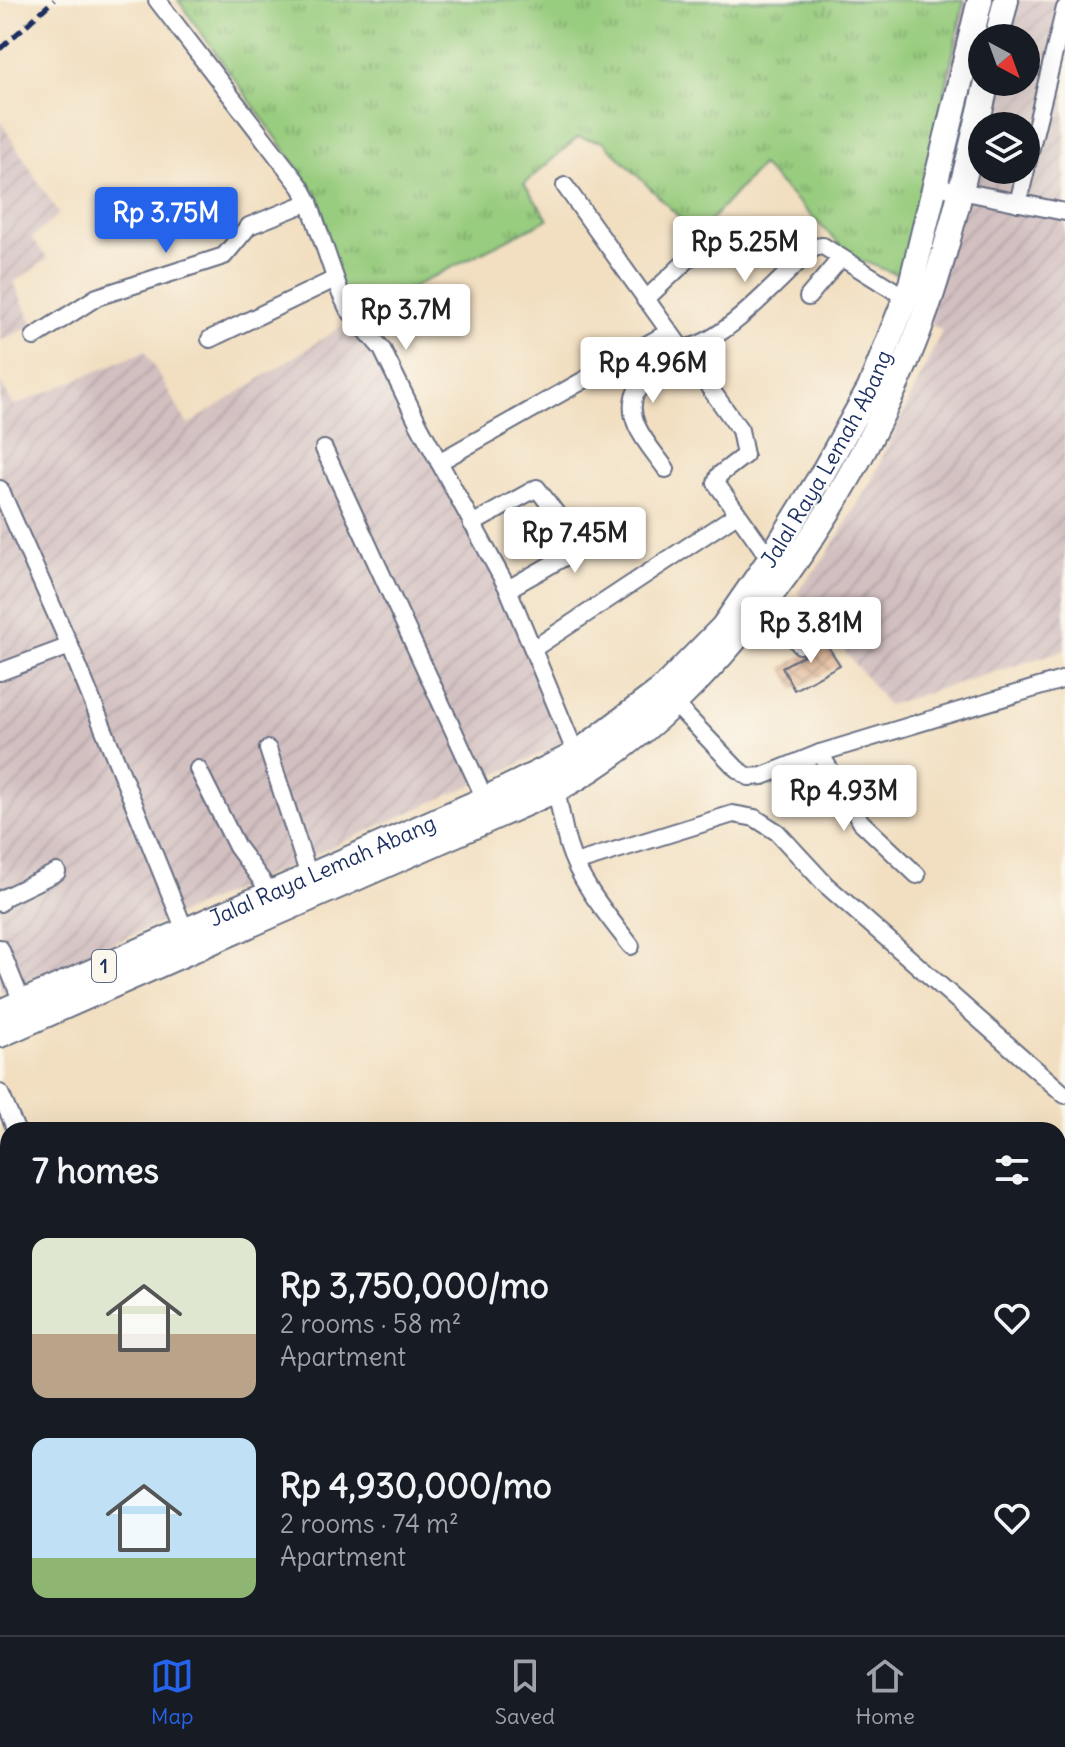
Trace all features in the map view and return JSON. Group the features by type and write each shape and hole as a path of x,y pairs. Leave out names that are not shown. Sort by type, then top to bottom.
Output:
{"highway":[{"name":"Jalal Raya Lemah Abang","path":"189,940 271,893 485,799 576,754 661,690 723,627 770,559 870,388 906,298 980,0"},
{"path":"1000,24 1006,0"},
{"name":"Jalal Raya Lemah Abang","path":"189,940 556,790 592,771 633,741 675,704 738,637 765,602 838,494 893,391 931,295 961,192 984,96"},
{"name":"1","path":"11,1007 189,940"},
{"name":"1","path":"0,1035 189,940"}],"street":[{"path":"157,0 301,187 348,309 382,349 508,589 576,754"},
{"path":"1040,112 1065,8"},
{"path":"1018,203 1022,184"},
{"path":"565,186 740,430 745,455 719,475 716,483 770,559"},
{"path":"936,186 1065,212"},
{"path":"34,337 97,297 224,256 249,226 309,202"},
{"path":"666,469 638,429 633,416 636,392 682,348 691,348 718,334 815,247 823,246 906,298"},
{"path":"645,300 698,250"},
{"path":"808,297 840,259"},
{"path":"210,339 335,279"},
{"path":"439,462 669,332"},
{"path":"324,449 485,799"},
{"path":"472,524 537,488 582,548"},
{"path":"0,489 70,646 189,940"},
{"path":"533,649 737,514"},
{"path":"508,589 621,525"},
{"path":"765,602 800,645"},
{"path":"0,672 70,646"},
{"path":"675,704 737,769 749,777 763,776 820,753 1065,679"},
{"path":"268,749 309,876"},
{"path":"820,753 861,822 917,875"},
{"path":"198,769 237,847 271,893"},
{"path":"556,790 568,848 575,863 592,893 631,946"},
{"path":"575,863 733,814 755,818 777,832 826,885 1065,1095"},
{"path":"0,903 3,898 57,872"},
{"path":"0,948 11,1007"},
{"path":"0,1093 13,1122"}],"shaded area":[{"path":"964,0 1065,0 1065,650 888,705 797,592 825,558 871,482 942,331 892,298 911,254"},
{"path":"0,121 59,214 32,238 48,259 14,282 33,325 0,341"},
{"path":"353,319 429,439 573,738 0,993 0,382 14,406 145,351 188,425"}],"green space":[{"path":"178,0 964,0 911,254 901,276 852,257 761,165 697,235 604,142 578,137 524,184 548,219 365,311 343,292 318,222 320,199"}],"building":[{"path":"815,642 818,646 825,642 840,665 794,690 782,667 806,654"}],"railway":[{"path":"0,49 54,0"}]}
